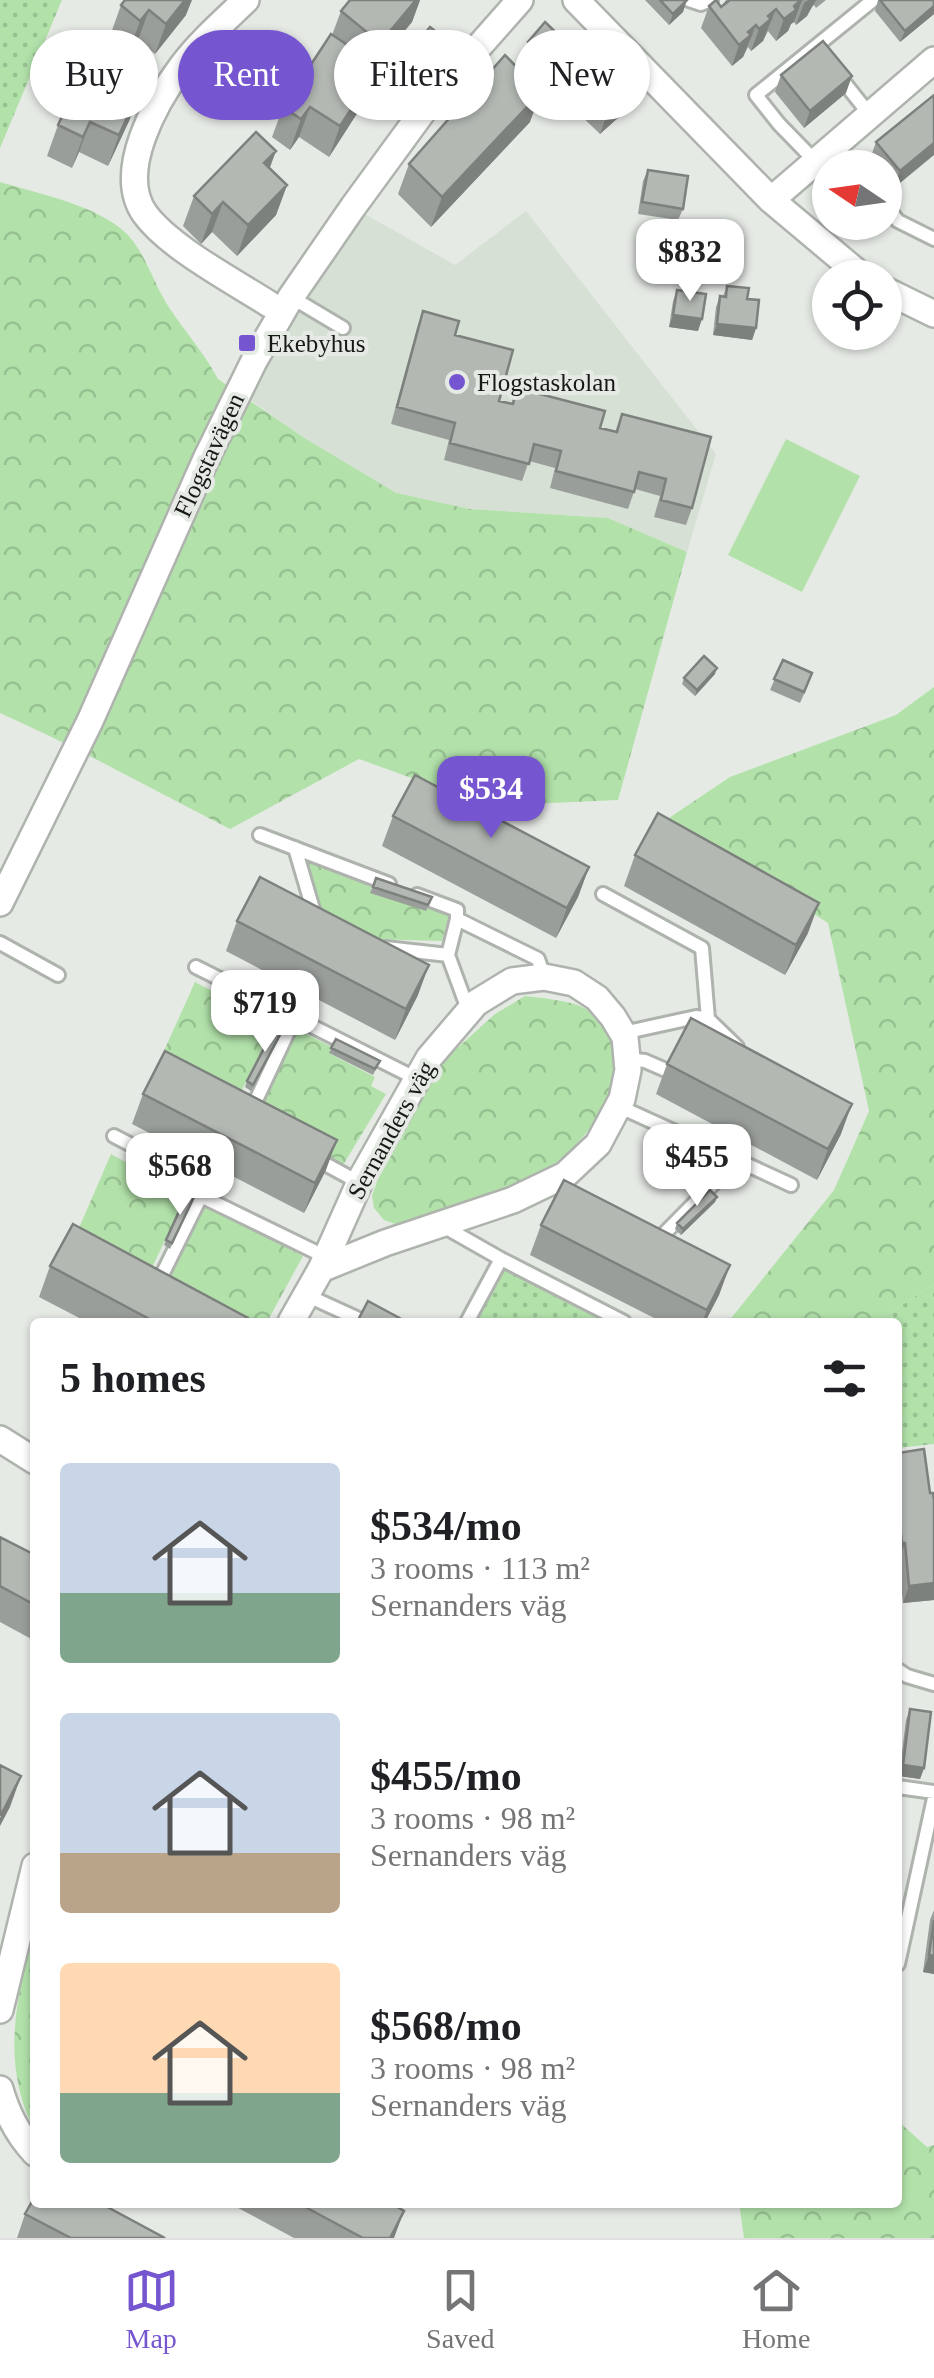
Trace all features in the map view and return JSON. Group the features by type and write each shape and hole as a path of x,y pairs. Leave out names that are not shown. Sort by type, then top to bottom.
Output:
{"street":[{"path":"246,0 182,66 156,107 138,147 133,182 144,212 177,244 280,300"},
{"name":"Flogstavägen","path":"0,903 90,721 280,300 429,103 520,0"},
{"path":"576,0 771,200 843,260"},
{"path":"828,150 934,60"},
{"path":"771,200 812,164"},
{"path":"902,298 934,314"},
{"path":"324,1263 568,1180 598,1144 622,1099 628,1070 625,1037 597,998 574,983 544,977"},
{"name":"Sernanders väg","path":"293,1318 324,1263 360,1183 429,1058 476,1003 512,980 544,977"},
{"path":"0,1439 30,1458"},
{"path":"0,2010 30,1887"},
{"path":"0,2089 12,2122 30,2146"}],"lane":[{"path":"689,0 701,4 711,0"},
{"path":"819,150 779,124 756,95 873,0"},
{"path":"815,47 870,115"},
{"path":"902,223 934,239"},
{"path":"280,300 343,328"},
{"path":"260,834 457,910 448,954 469,1012"},
{"path":"295,848 318,925"},
{"path":"602,894 702,948 708,1019"},
{"path":"457,919 538,960 544,977"},
{"path":"0,942 58,975"},
{"path":"377,947 448,954"},
{"path":"196,967 417,1079"},
{"path":"623,1032 696,1017 708,1019 746,1056"},
{"path":"232,1112 246,1122 295,1018"},
{"path":"627,1059 646,1061 668,1071"},
{"path":"618,1106 792,1185"},
{"path":"114,1136 206,1183 152,1296 158,1300"},
{"path":"311,1157 360,1183"},
{"path":"638,1234 660,1248 737,1160"},
{"path":"201,1196 324,1263"},
{"path":"441,1224 616,1318"},
{"path":"469,1318 501,1259"},
{"path":"306,1296 356,1318"},
{"path":"902,1673 934,1684"},
{"path":"902,1789 934,1795 902,1945"}],"shaded area":[{"name":"Flogstaskolan","path":"526,211 716,454 687,552 608,518 470,509 396,494 246,397 299,303 361,212 455,265"}],"green space":[{"path":"0,0 62,0 49,30 30,30 30,76 0,148"},
{"path":"0,182 72,203 122,229 218,379 306,439 396,493 470,509 608,518 687,552 618,800 489,806 359,759 230,829 0,713"},
{"path":"786,439 860,476 802,592 728,555"},
{"path":"934,687 934,1284 882,1318 731,1318 834,1190 869,1111 828,923 666,820 730,777 896,715"},
{"path":"300,853 372,882 371,893 426,910 428,905 449,915 442,941 330,938"},
{"path":"195,982 275,1024 239,1096 163,1053"},
{"path":"525,996 585,1008 608,1029 615,1051 615,1074 609,1096 592,1126 559,1161 515,1186 398,1225 384,1220 374,1208 372,1196 383,1164 442,1062 495,1014"},
{"path":"298,1030 332,1047 330,1054 375,1077 371,1086 386,1094 340,1170 254,1117"},
{"path":"111,1154 187,1195 144,1284 75,1237"},
{"path":"206,1205 303,1256 269,1318 192,1318 158,1300"},
{"path":"504,1270 597,1318 475,1318"},
{"path":"934,1284 934,1444 902,1448 902,1318 882,1318"},
{"path":"30,1947 30,2120 15,2056 22,1980"},
{"path":"902,2125 927,2147 934,2145 934,2238 744,2238 740,2208 902,2208"}],"building":[{"path":"125,0 185,0 166,24 149,10 140,21 121,5"},
{"path":"350,0 416,0 391,30 364,30 341,11"},
{"path":"660,0 687,0 673,14"},
{"path":"716,0 721,7 730,0 801,0 784,19 776,9 768,16 771,19 759,29 756,25 739,45 709,6"},
{"path":"880,0 934,0 934,6 905,31"},
{"path":"331,34 334,36 334,120 344,120 340,126 314,110 314,60"},
{"path":"823,41 852,76 810,111 781,75"},
{"path":"505,55 514,64 515,120 442,197 409,164 448,120 494,120 494,67"},
{"path":"934,95 934,143 902,169 902,150 883,150 876,142"},
{"path":"60,120 126,120 119,135 90,122 83,137 58,125"},
{"path":"256,132 276,151 264,163 287,185 248,225 223,202 212,214 194,196"},
{"path":"648,170 688,176 683,209 642,202"},
{"path":"727,286 749,288 747,299 759,300 756,328 717,324 720,296 726,297"},
{"path":"677,290 706,294 702,319 673,315"},
{"path":"423,311 459,321 455,335 513,350 499,401 513,404 517,388 605,411 600,428 617,432 622,414 711,437 692,508 661,500 666,479 639,472 634,492 556,471 561,451 534,444 529,464 450,443 455,423 397,407"},
{"path":"704,656 717,668 697,690 684,678"},
{"path":"783,660 812,673 804,692 774,679"},
{"path":"415,775 589,867 567,908 393,816"},
{"path":"658,813 819,903 796,945 635,855"},
{"path":"260,877 429,965 406,1009 237,921"},
{"path":"376,878 432,897 428,905 373,887"},
{"path":"221,977 265,1001 260,1009 216,986"},
{"path":"691,1018 852,1104 828,1149 667,1064"},
{"path":"275,1027 282,1031 253,1085 247,1081"},
{"path":"336,1039 380,1061 375,1069 331,1048"},
{"path":"165,1051 337,1140 315,1183 143,1094"},
{"path":"137,1141 193,1170 189,1178 132,1149"},
{"path":"564,1180 730,1265 707,1310 541,1225"},
{"path":"710,1190 717,1197 683,1229 677,1223"},
{"path":"187,1194 194,1197 172,1243 166,1240"},
{"path":"73,1224 248,1318 148,1318 50,1266"},
{"path":"368,1301 400,1318 359,1318"},
{"path":"924,1449 934,1500 934,1583 909,1586 902,1543 902,1452"},
{"path":"0,1537 30,1552 30,1602 0,1586"},
{"path":"910,1709 931,1712 924,1768 903,1765"},
{"path":"0,1765 21,1776 1,1815 0,1814"},
{"path":"934,1920 934,1956 929,1955"},
{"path":"30,2205 109,2208 165,2238 71,2238 25,2214"},
{"path":"307,2208 404,2211 390,2238 363,2238"}],"place":[{"name":"Ekebyhus","path":"247,343"},
{"name":"Flogstaskolan","path":"457,382"}]}
